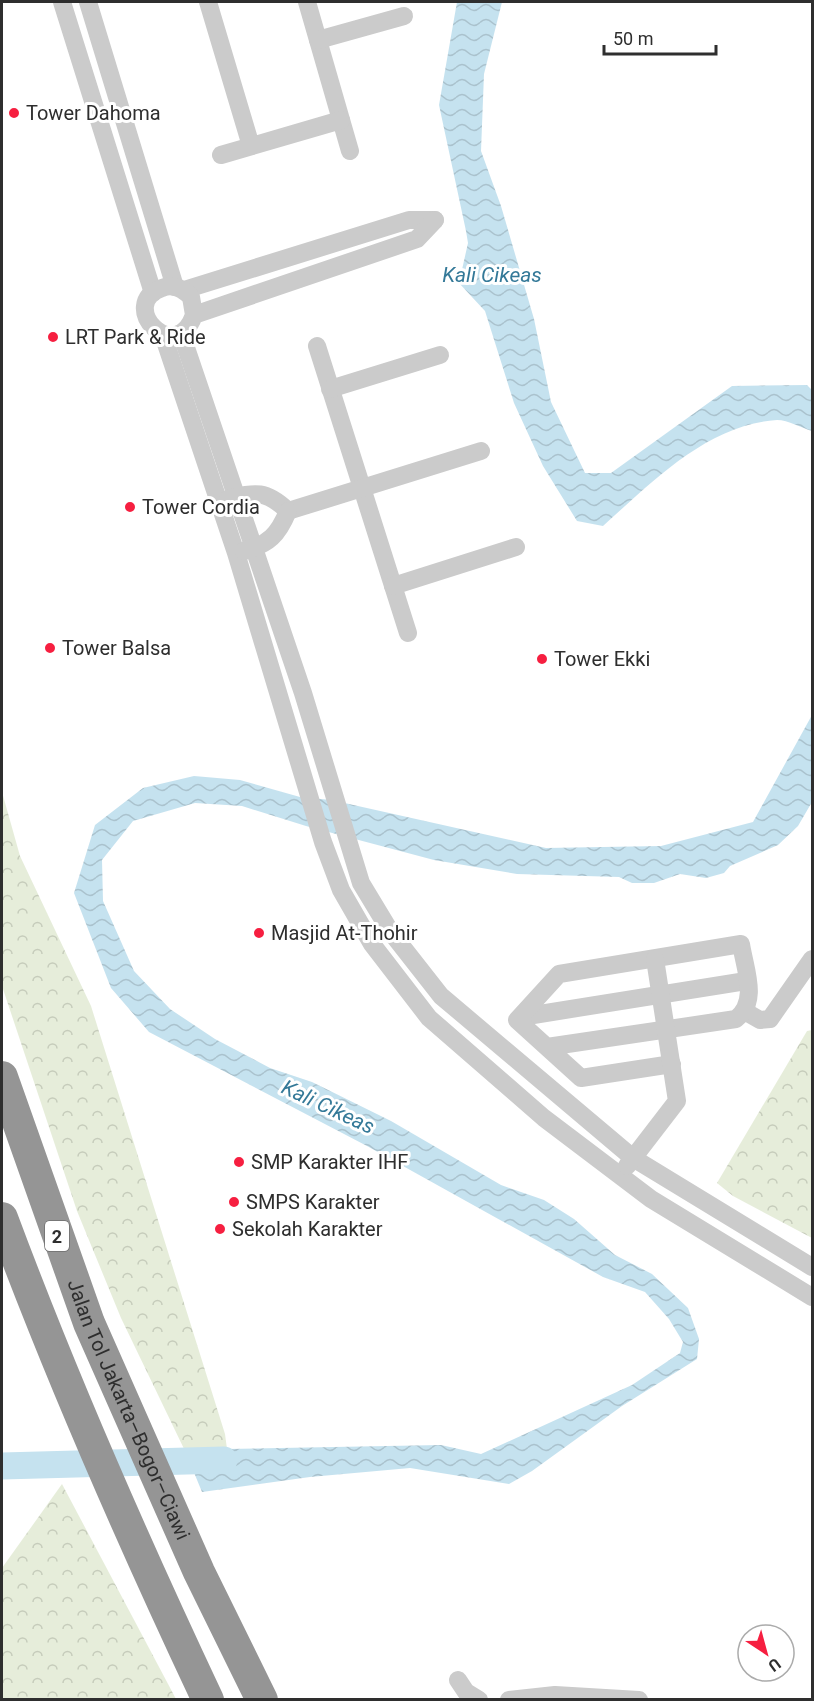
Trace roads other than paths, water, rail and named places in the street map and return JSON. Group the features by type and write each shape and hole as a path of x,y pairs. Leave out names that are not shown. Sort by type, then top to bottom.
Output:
{"highway":[{"name":"Jalan Tol Jakarta–Bogor–Ciawi","path":"2,1077 88,1323 199,1572 262,1700"},
{"name":"2","path":"2,1218 76,1406 149,1575 208,1700"}],"street":[{"path":"62,2 153,293"},
{"path":"88,2 179,289 194,306 194,315 187,328 172,334 152,328 146,317 146,304 153,293 163,287 179,289 409,220 435,220 417,239 194,315"},
{"path":"208,2 251,146"},
{"path":"307,2 350,151"},
{"path":"318,40 404,16"},
{"path":"221,155 341,120"},
{"path":"172,334 238,496 361,883 390,931 441,996 633,1158 813,1267"},
{"path":"172,334 218,501 236,553 296,760 341,890 372,944 429,1018 544,1118 618,1176 812,1294"},
{"path":"317,346 408,633"},
{"path":"330,389 440,355"},
{"path":"288,511 481,451"},
{"path":"218,501 260,494 273,497 288,511"},
{"path":"236,553 266,544 280,532 288,511"},
{"path":"393,586 516,547"},
{"path":"547,1047 736,1019 746,1012 750,998 741,944 559,974 517,1020 581,1078 672,1064"},
{"path":"618,1176 678,1101 655,959"},
{"path":"746,1012 760,1020 770,1019 813,959"},
{"path":"521,1017 747,981"},
{"path":"544,1118 555,1094"},
{"path":"458,1680 466,1692 479,1700"},
{"path":"508,1700 555,1695 639,1700"}],"water":[{"name":"Kali Cikeas","path":"457,2 502,2 484,74 481,151 501,206 534,319 551,402 585,473 611,473 732,386 807,385 812,390 812,431 777,420 752,424 728,432 682,458 603,526 577,521 543,466 514,403 485,311 459,283 468,243 439,105"},
{"path":"812,715 812,802 798,826 778,845 730,866 724,873 706,878 680,874 654,883 632,883 619,877 517,874 434,860 306,826 242,806 195,803 133,821 102,860 103,901 134,971 170,1009 215,1039 270,1068 312,1082 391,1121 501,1185 544,1200 574,1219 615,1255 652,1274 688,1308 699,1339 697,1359 622,1406 532,1471 509,1484 410,1468 310,1477 202,1492 186,1453 227,1449 441,1445 481,1454 632,1385 680,1353 683,1342 669,1319 645,1292 603,1277 367,1146 149,1032 111,988 74,893 95,825 143,788 194,776 240,780 300,797 331,800 546,848 661,846 753,822"}],"waterway":[{"name":"Kali Cikeas","path":"2,1466 224,1460"}],"place":[{"name":"Tower Dahoma","path":"14,113"},
{"name":"LRT Park & Ride","path":"53,337"},
{"name":"Tower Cordia","path":"130,507"},
{"name":"Tower Balsa","path":"50,648"},
{"name":"Tower Ekki","path":"542,659"},
{"name":"Masjid At-Thohir","path":"259,933"},
{"name":"SMP Karakter IHF","path":"239,1162"},
{"name":"SMPS Karakter","path":"234,1202"},
{"name":"Sekolah Karakter","path":"220,1229"}]}
